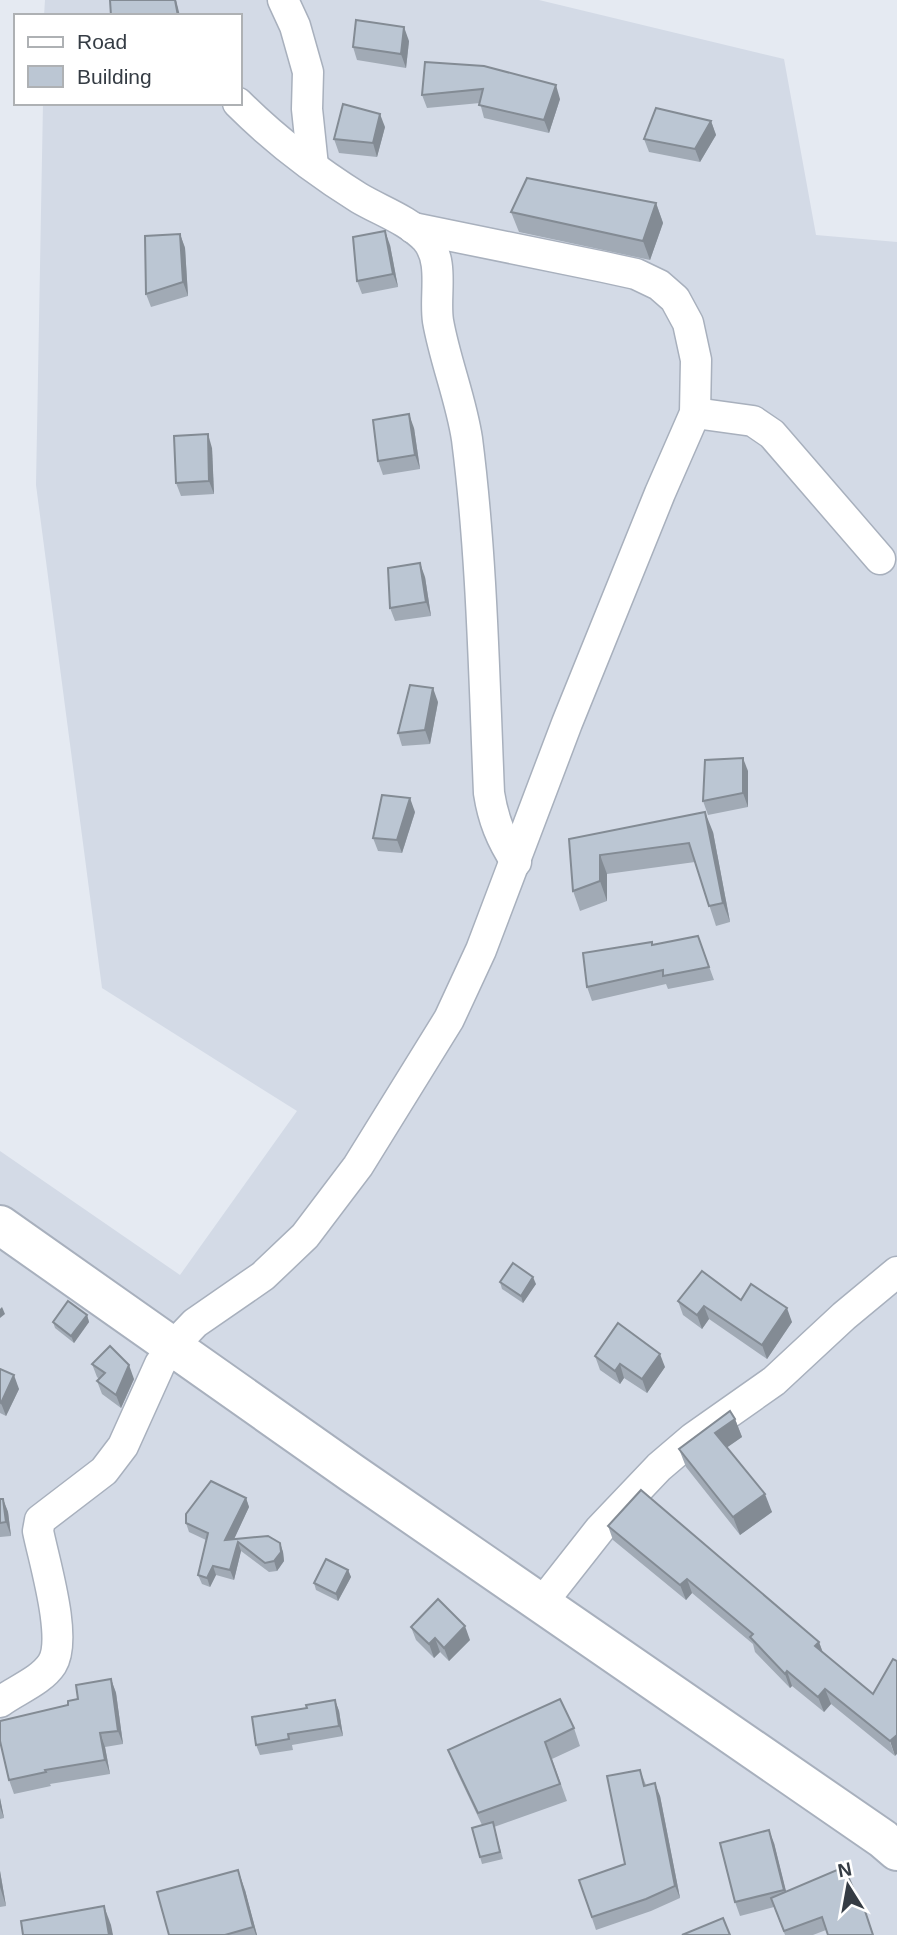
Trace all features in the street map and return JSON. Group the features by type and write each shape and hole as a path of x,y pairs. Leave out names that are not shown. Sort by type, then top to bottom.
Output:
{"street":[{"path":"283,0 300,39 308,72 307,109 313,166"},
{"path":"240,105 313,166 361,199 413,228 427,240 436,262 439,326 466,438 480,579 489,793 493,818 502,840 516,862"},
{"path":"0,1702 43,1674 57,1654 57,1625 38,1531 40,1520 104,1471 123,1446 160,1364 173,1346 195,1323 263,1276 305,1236 358,1166 449,1019 481,950 572,710 695,413 696,360 688,323 675,299 659,285 636,275 604,267 413,228"},
{"path":"695,413 752,421 772,435 880,559"},
{"path":"0,1225 541,1604 892,1839"},
{"path":"541,1604 600,1530 659,1467 693,1438 774,1381 844,1316 897,1272"}],"shaded area":[{"path":"45,0 539,0 784,59 816,235 897,242 897,1935 0,1935 0,1151 180,1275 297,1111 102,988 36,485 43,105 242,105 242,14 44,14"}],"building":[{"path":"110,0 175,0 178,14 111,14"},
{"path":"356,20 404,27 401,54 353,47"},
{"path":"425,62 484,66 556,85 544,120 479,105 483,89 422,95"},
{"path":"343,104 380,114 373,143 334,139"},
{"path":"656,108 711,121 695,149 644,139"},
{"path":"527,178 656,203 643,241 511,212"},
{"path":"385,231 393,274 357,281 353,237"},
{"path":"180,234 183,282 146,294 145,236"},
{"path":"409,414 415,455 378,461 373,420"},
{"path":"208,434 209,481 176,483 174,436"},
{"path":"420,563 426,602 390,608 388,568"},
{"path":"410,685 433,688 425,730 398,733"},
{"path":"743,758 743,793 703,801 705,760"},
{"path":"382,795 410,798 397,840 373,838"},
{"path":"705,812 723,903 709,906 689,843 600,855 600,881 573,891 569,839"},
{"path":"698,936 709,967 663,976 663,970 587,987 583,953 652,942 652,945"},
{"path":"513,1263 533,1277 521,1296 500,1282"},
{"path":"702,1271 741,1300 751,1284 787,1308 762,1345 704,1306 697,1315 678,1301"},
{"path":"68,1301 87,1315 71,1336 53,1322"},
{"path":"618,1323 660,1354 642,1379 620,1364 615,1371 595,1356"},
{"path":"110,1346 129,1365 116,1395 97,1381 105,1373 92,1364"},
{"path":"0,1369 14,1375 1,1403 0,1402"},
{"path":"730,1411 735,1419 715,1433 765,1494 733,1517 679,1449"},
{"path":"211,1481 246,1498 225,1540 268,1536 280,1543 281,1552 274,1561 265,1563 238,1542 230,1570 213,1566 207,1578 198,1575 208,1533 186,1523 186,1514"},
{"path":"641,1490 819,1642 815,1646 873,1694 893,1659 897,1661 897,1735 890,1741 825,1689 818,1697 787,1671 785,1674 750,1637 753,1634 687,1579 680,1585 608,1526"},
{"path":"0,1499 3,1499 6,1522 0,1523"},
{"path":"326,1559 348,1570 336,1594 314,1583"},
{"path":"438,1599 465,1626 444,1648 435,1638 429,1644 411,1627"},
{"path":"111,1679 118,1731 100,1733 105,1760 45,1770 46,1772 9,1780 0,1741 0,1721 68,1705 68,1701 78,1699 76,1685"},
{"path":"560,1699 574,1728 545,1742 560,1784 478,1813 448,1750"},
{"path":"335,1700 339,1726 288,1734 289,1739 256,1745 252,1717 307,1708 306,1705"},
{"path":"640,1770 644,1786 655,1783 675,1886 592,1917 579,1880 625,1864 607,1776"},
{"path":"493,1822 500,1852 480,1857 472,1828"},
{"path":"769,1830 784,1890 735,1902 720,1843"},
{"path":"844,1867 862,1909 864,1908 873,1935 828,1935 822,1917 784,1931 771,1898"},
{"path":"238,1870 253,1927 225,1935 169,1935 157,1892"},
{"path":"104,1906 109,1935 23,1935 21,1921"},
{"path":"723,1918 730,1935 682,1935"}]}
